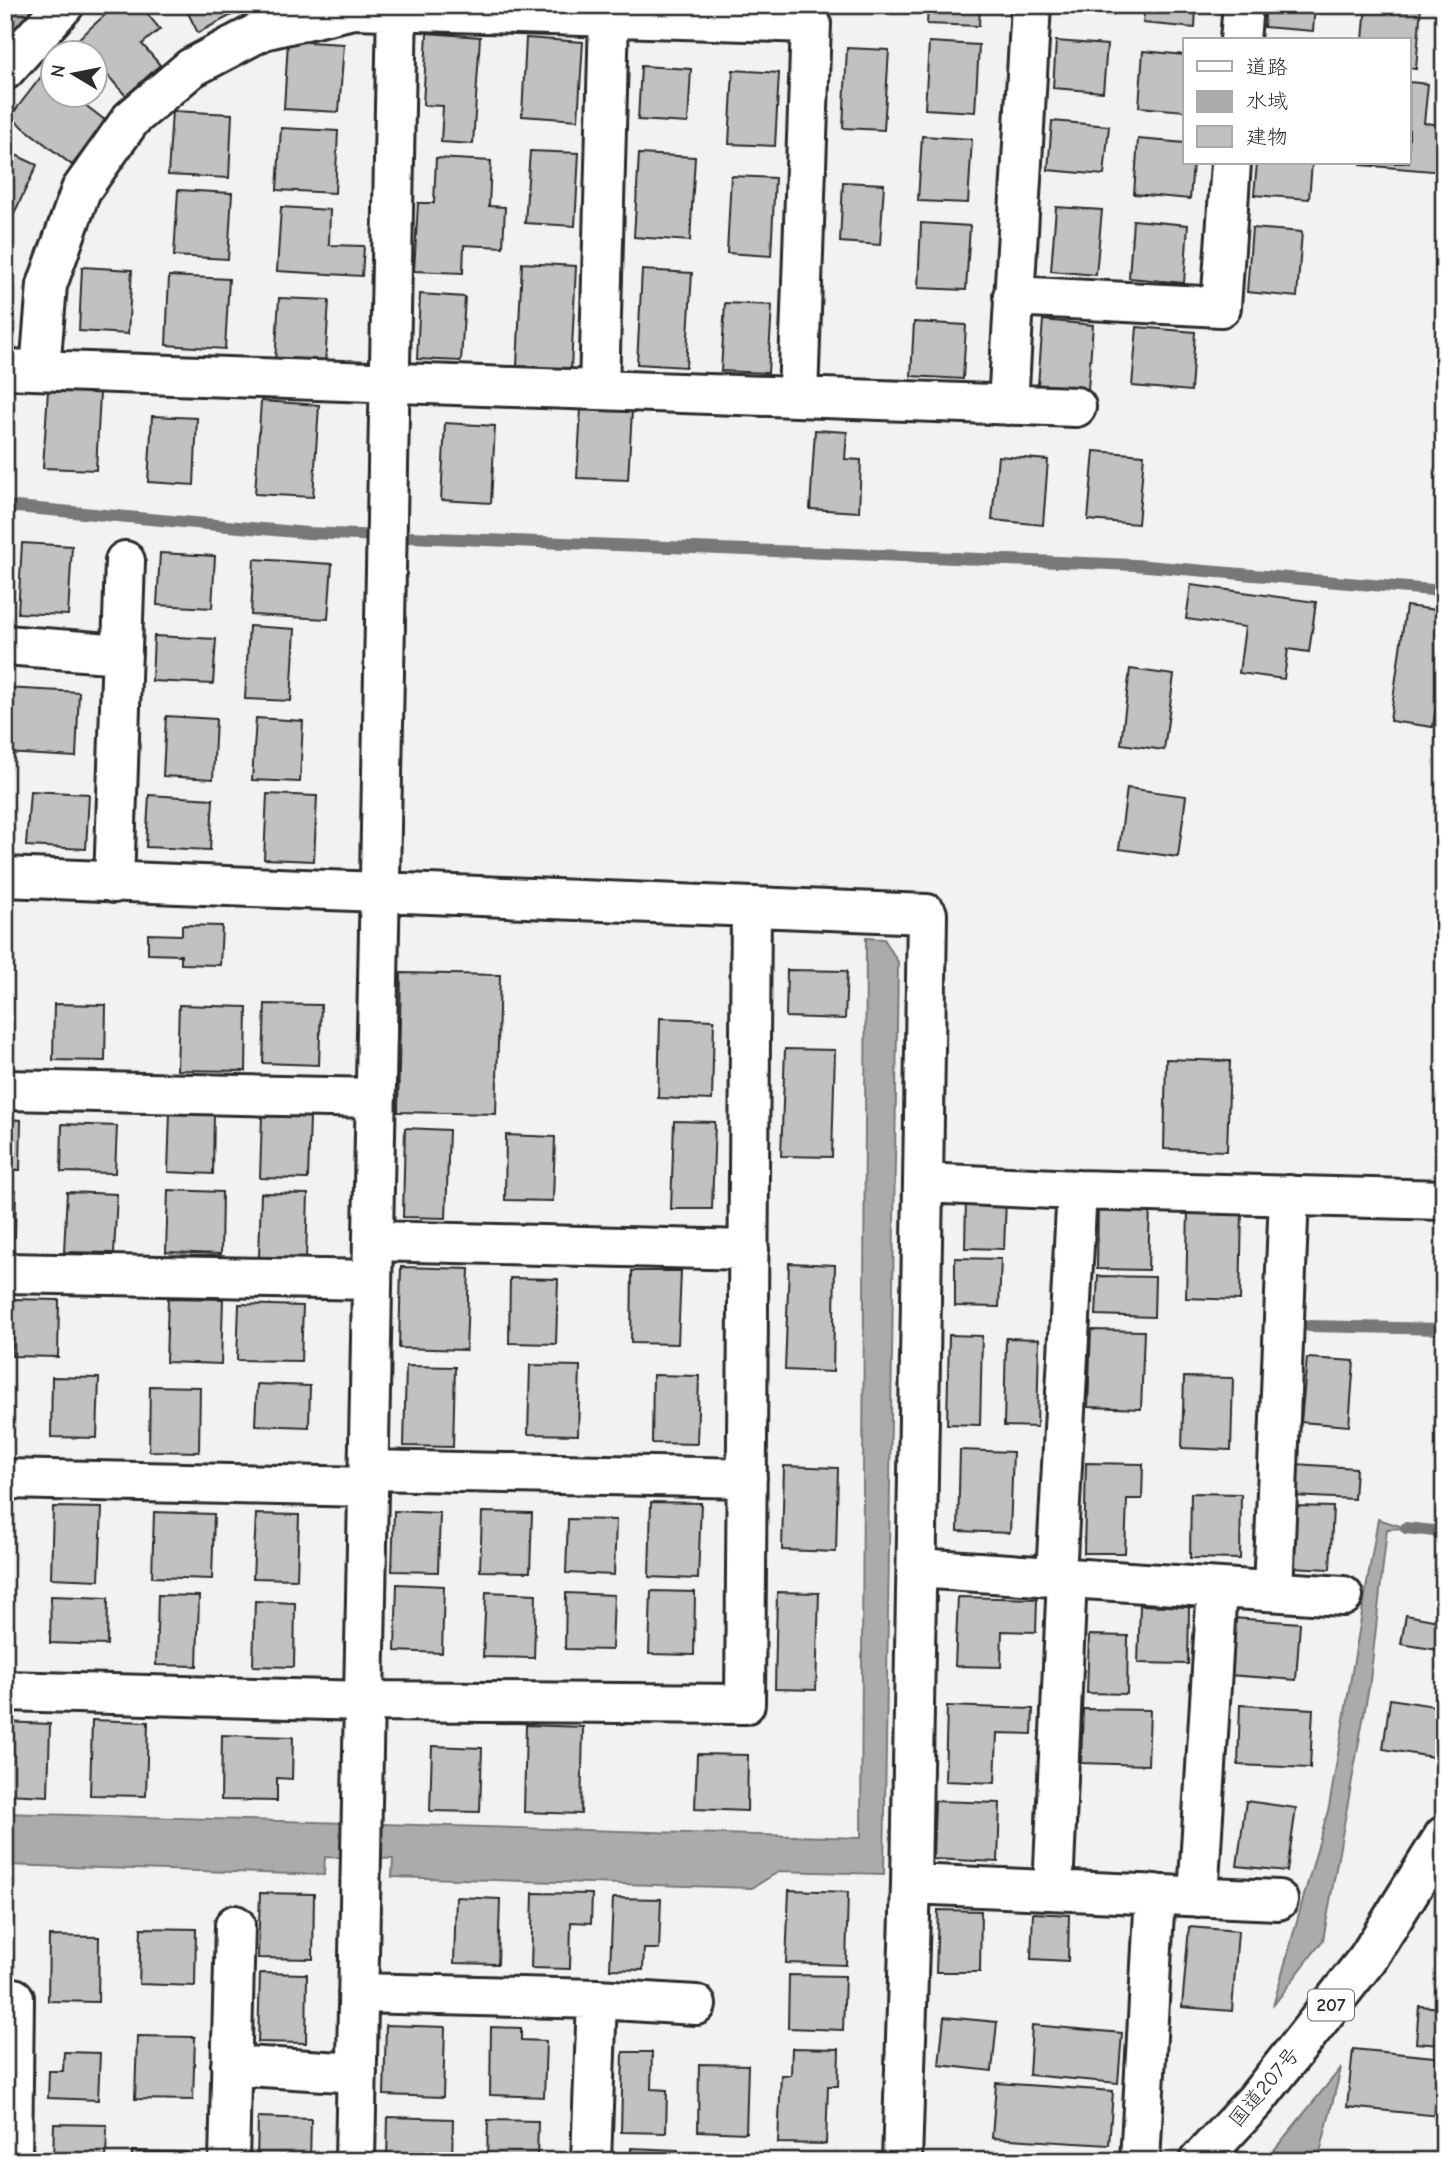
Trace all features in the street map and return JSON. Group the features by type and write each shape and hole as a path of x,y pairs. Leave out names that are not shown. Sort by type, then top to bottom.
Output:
{"main road":[{"path":"5,70 64,5"},
{"path":"1008,405 1031,5"},
{"path":"1240,38 1242,5"},
{"path":"355,2161 397,7"},
{"path":"798,397 811,23 397,7 353,9 263,30 191,68 131,119 81,190 47,285 23,370 1076,407"},
{"path":"599,390 609,16"},
{"path":"1013,296 1221,307 1231,164"},
{"path":"114,883 125,561"},
{"path":"5,645 122,654"},
{"path":"5,877 927,914 911,1884 902,2161"},
{"path":"5,1691 365,1701 745,1704 751,908"},
{"path":"5,1090 376,1098"},
{"path":"923,1183 1444,1200"},
{"path":"1054,1890 1062,1576 1077,1190"},
{"path":"1273,1591 1289,1195"},
{"path":"373,1241 749,1250"},
{"path":"5,1273 372,1280"},
{"path":"5,1479 747,1478"},
{"path":"917,1568 1343,1596"},
{"path":"1198,1897 1217,1588"},
{"name":"国道207号","path":"1199,2161 1255,2101 1368,1958 1444,1836"},
{"path":"911,1884 1278,1900"},
{"path":"1140,2161 1155,1895"},
{"path":"229,2161 235,1925"},
{"path":"358,1993 597,1998 696,2005"},
{"path":"5,1998 14,1998 12,2161"},
{"path":"591,2161 597,1998"},
{"path":"231,2065 357,2073"}],"water":[{"path":"14,5 43,5 5,49 5,15"},
{"path":"866,938 884,939 898,962 884,1874 780,1871 752,1888 392,1877 393,1859 325,1857 324,1875 5,1865 5,1813 861,1838"},
{"path":"1378,1519 1406,1528 1387,1529 1370,1681 1323,1940 1273,2006 1329,1807"},
{"path":"1341,2068 1318,2161 1274,2161 1274,2150"}],"building":[{"path":"116,5 140,5 160,29 142,44 160,65 126,96 108,76 108,38 79,38"},
{"path":"184,5 239,5 241,10 198,33"},
{"path":"928,5 980,5 979,26 927,24"},
{"path":"1055,5 1114,5 1113,15 1054,10"},
{"path":"1145,5 1196,5 1195,28 1143,23"},
{"path":"1266,5 1315,5 1313,31 1264,27"},
{"path":"1366,5 1421,5 1416,69 1410,68 1410,38 1363,38"},
{"path":"427,33 480,37 473,144 441,142 443,106 423,105"},
{"path":"526,38 583,42 578,120 522,116"},
{"path":"288,41 344,44 339,112 284,109"},
{"path":"1056,41 1107,45 1103,92 1053,88"},
{"path":"929,42 979,45 975,112 925,109"},
{"path":"847,48 889,50 884,130 843,128"},
{"path":"1143,51 1183,55 1183,111 1139,107"},
{"path":"641,66 691,69 688,123 638,120"},
{"path":"733,70 779,73 775,146 729,144"},
{"path":"38,81 38,108 89,108 106,121 72,165 10,117"},
{"path":"1410,82 1428,84 1424,123 1444,125 1444,172 1361,165 1410,164"},
{"path":"172,111 232,114 229,178 168,175"},
{"path":"1052,121 1109,126 1104,175 1048,170"},
{"path":"281,128 338,131 335,193 277,190"},
{"path":"922,136 972,139 968,203 918,201"},
{"path":"1138,139 1183,143 1183,164 1193,164 1190,199 1134,194"},
{"path":"5,150 37,165 5,233"},
{"path":"530,151 579,153 575,226 525,223"},
{"path":"639,154 695,157 690,241 634,237"},
{"path":"436,158 491,161 489,206 505,207 503,247 464,245 463,273 414,271 418,203 434,203"},
{"path":"1257,164 1312,164 1309,199 1254,195"},
{"path":"731,176 775,178 771,256 727,253"},
{"path":"843,182 884,184 880,245 840,242"},
{"path":"178,190 232,193 228,259 174,256"},
{"path":"281,207 330,210 329,245 364,246 362,276 277,271"},
{"path":"1056,207 1102,210 1096,275 1051,271"},
{"path":"1133,220 1188,225 1184,283 1129,278"},
{"path":"921,223 970,226 966,290 918,288"},
{"path":"1252,228 1302,232 1297,297 1247,292"},
{"path":"522,263 576,266 571,369 517,366"},
{"path":"82,267 132,270 128,334 79,331"},
{"path":"642,270 692,273 686,367 637,364"},
{"path":"169,276 229,279 225,349 166,345"},
{"path":"420,294 465,297 461,361 417,359"},
{"path":"279,298 329,300 325,365 275,362"},
{"path":"725,303 772,305 768,373 721,371"},
{"path":"1043,320 1093,325 1088,389 1038,385"},
{"path":"914,322 966,325 963,379 911,376"},
{"path":"1137,327 1195,332 1191,391 1132,386"},
{"path":"48,390 100,393 96,470 43,468"},
{"path":"261,401 319,405 313,497 255,494"},
{"path":"581,409 632,411 628,480 577,478"},
{"path":"152,416 197,418 194,485 148,482"},
{"path":"445,423 495,426 491,503 441,500"},
{"path":"815,430 847,432 845,459 861,460 859,512 810,509"},
{"path":"1094,451 1144,455 1138,524 1088,520"},
{"path":"998,456 1048,460 1043,525 992,520"},
{"path":"22,543 72,546 68,615 18,613"},
{"path":"160,553 215,556 212,608 157,605"},
{"path":"254,559 332,564 328,619 251,615"},
{"path":"1191,585 1316,602 1309,652 1288,649 1284,679 1239,673 1245,627 1186,619"},
{"path":"1406,606 1444,611 1444,646 1433,727 1390,721"},
{"path":"249,626 295,629 291,701 245,699"},
{"path":"154,636 216,639 213,684 152,681"},
{"path":"1130,669 1174,675 1164,750 1121,744"},
{"path":"5,688 79,692 76,757 5,753"},
{"path":"166,716 216,719 213,779 163,776"},
{"path":"256,718 303,721 300,782 252,780"},
{"path":"1127,788 1186,796 1178,857 1119,849"},
{"path":"30,791 89,794 86,849 26,846"},
{"path":"267,794 317,796 314,861 264,859"},
{"path":"149,795 213,799 210,850 146,847"},
{"path":"182,925 222,926 220,965 181,964 181,955 148,954 148,934 182,935"},
{"path":"787,970 847,971 845,1019 786,1017"},
{"path":"401,973 500,975 496,1114 398,1112"},
{"path":"54,1004 106,1005 105,1061 53,1060"},
{"path":"265,1004 321,1005 319,1065 263,1063"},
{"path":"179,1005 247,1007 246,1071 177,1070"},
{"path":"660,1018 714,1020 712,1100 658,1098"},
{"path":"785,1049 835,1050 832,1157 781,1156"},
{"path":"1166,1059 1230,1061 1227,1151 1164,1149"},
{"path":"170,1112 214,1113 213,1174 168,1172"},
{"path":"262,1116 310,1117 308,1179 260,1178"},
{"path":"5,1119 21,1120 20,1170 5,1170"},
{"path":"674,1121 715,1122 712,1209 671,1209"},
{"path":"62,1124 117,1126 115,1173 61,1172"},
{"path":"405,1128 449,1130 446,1218 403,1217"},
{"path":"506,1135 555,1137 553,1201 505,1200"},
{"path":"168,1190 222,1192 221,1254 166,1252"},
{"path":"5,1191 16,1191 15,1237 5,1237"},
{"path":"67,1192 117,1194 114,1253 64,1252"},
{"path":"261,1193 308,1194 306,1259 259,1257"},
{"path":"966,1197 1006,1199 1004,1249 965,1248"},
{"path":"1098,1204 1150,1206 1148,1270 1097,1269"},
{"path":"1188,1209 1242,1211 1240,1300 1186,1298"},
{"path":"955,1258 1001,1259 999,1307 955,1306"},
{"path":"789,1263 835,1265 833,1372 785,1370"},
{"path":"401,1267 469,1269 466,1350 399,1348"},
{"path":"632,1271 681,1271 678,1344 631,1343"},
{"path":"1098,1276 1155,1277 1154,1317 1096,1315"},
{"path":"510,1278 558,1279 556,1344 509,1343"},
{"path":"168,1298 223,1299 221,1364 166,1362"},
{"path":"13,1299 59,1300 58,1357 12,1356"},
{"path":"239,1304 303,1306 301,1361 237,1360"},
{"path":"1091,1330 1144,1331 1141,1409 1088,1407"},
{"path":"949,1335 982,1336 980,1425 947,1424"},
{"path":"1006,1338 1039,1339 1037,1427 1004,1426"},
{"path":"1307,1358 1354,1361 1349,1426 1301,1422"},
{"path":"530,1365 580,1366 578,1435 528,1434"},
{"path":"406,1366 455,1367 453,1447 404,1446"},
{"path":"653,1375 699,1376 697,1444 652,1443"},
{"path":"52,1377 99,1378 97,1438 51,1437"},
{"path":"1184,1377 1233,1378 1231,1450 1182,1448"},
{"path":"257,1384 310,1386 309,1427 255,1425"},
{"path":"150,1386 200,1387 199,1452 149,1451"},
{"path":"960,1450 1013,1452 1010,1533 958,1531"},
{"path":"1086,1463 1143,1464 1142,1499 1127,1499 1125,1553 1084,1553"},
{"path":"1295,1464 1356,1468 1354,1499 1293,1496"},
{"path":"784,1466 838,1468 836,1552 782,1550"},
{"path":"1191,1493 1241,1494 1240,1559 1190,1558"},
{"path":"651,1502 701,1503 698,1579 649,1577"},
{"path":"1294,1506 1333,1507 1330,1569 1291,1567"},
{"path":"53,1507 102,1508 99,1580 51,1578"},
{"path":"394,1511 440,1513 438,1572 392,1571"},
{"path":"154,1512 214,1514 212,1579 152,1577"},
{"path":"482,1512 532,1513 530,1572 480,1571"},
{"path":"256,1514 299,1515 297,1579 253,1578"},
{"path":"568,1519 616,1520 614,1575 566,1573"},
{"path":"397,1584 444,1586 442,1653 395,1651"},
{"path":"651,1591 695,1592 694,1655 649,1654"},
{"path":"486,1592 536,1594 534,1658 483,1657"},
{"path":"777,1592 819,1593 816,1690 775,1689"},
{"path":"566,1593 614,1595 612,1650 565,1649"},
{"path":"158,1595 199,1596 197,1666 156,1665"},
{"path":"51,1596 108,1598 107,1645 50,1643"},
{"path":"958,1597 1037,1599 1036,1632 1002,1631 1001,1667 955,1666"},
{"path":"255,1601 295,1603 294,1667 253,1666"},
{"path":"1140,1605 1189,1607 1188,1664 1138,1663"},
{"path":"1406,1615 1444,1622 1444,1651 1401,1644"},
{"path":"1233,1618 1300,1623 1296,1680 1228,1675"},
{"path":"1089,1635 1128,1636 1127,1694 1087,1693"},
{"path":"1390,1699 1440,1707 1433,1757 1383,1749"},
{"path":"1240,1705 1313,1709 1310,1768 1238,1765"},
{"path":"947,1706 1033,1709 1032,1734 997,1733 995,1783 945,1781"},
{"path":"1083,1709 1150,1710 1148,1765 1081,1763"},
{"path":"92,1720 148,1722 146,1796 90,1795"},
{"path":"5,1722 50,1724 48,1796 5,1794"},
{"path":"526,1725 583,1727 581,1814 524,1812"},
{"path":"222,1735 293,1737 292,1779 277,1778 277,1801 221,1800"},
{"path":"432,1746 482,1748 480,1812 430,1811"},
{"path":"697,1754 748,1755 747,1811 695,1809"},
{"path":"935,1801 1000,1803 998,1862 933,1859"},
{"path":"1246,1801 1296,1808 1287,1871 1237,1866"},
{"path":"789,1890 848,1892 846,1965 786,1963"},
{"path":"260,1893 314,1894 313,1959 258,1958"},
{"path":"533,1893 592,1894 591,1923 571,1922 570,1969 531,1968"},
{"path":"456,1897 500,1899 498,1964 454,1963"},
{"path":"613,1898 661,1899 659,1949 644,1949 643,1970 610,1969"},
{"path":"938,1910 981,1911 980,1972 936,1972"},
{"path":"1033,1913 1069,1915 1068,1961 1031,1959"},
{"path":"1189,1927 1238,1931 1232,2011 1182,2007"},
{"path":"141,1928 196,1929 195,1986 139,1984"},
{"path":"49,1936 99,1937 98,2002 48,2001"},
{"path":"260,1973 307,1974 306,2043 258,2042"},
{"path":"789,1975 845,1976 843,2030 788,2028"},
{"path":"1419,2006 1443,2008 1440,2045 1416,2043"},
{"path":"944,2017 997,2022 992,2071 939,2065"},
{"path":"386,2025 445,2027 443,2097 384,2095"},
{"path":"1032,2025 1122,2033 1118,2083 1029,2075"},
{"path":"491,2027 521,2028 521,2040 546,2041 544,2097 490,2095"},
{"path":"137,2036 195,2037 193,2100 135,2099"},
{"path":"792,2048 839,2049 838,2086 828,2086 826,2144 778,2143 781,2075 791,2075"},
{"path":"1353,2049 1444,2058 1440,2116 1347,2107"},
{"path":"64,2052 100,2053 98,2100 48,2098 49,2071 63,2071"},
{"path":"623,2052 652,2052 651,2089 667,2090 666,2133 621,2132"},
{"path":"699,2064 748,2065 746,2133 698,2131"},
{"path":"996,2083 1113,2091 1109,2145 992,2138"},
{"path":"258,2117 311,2119 310,2161 257,2161"},
{"path":"388,2117 453,2119 452,2161 387,2161"},
{"path":"488,2120 538,2121 537,2161 487,2161"},
{"path":"54,2124 107,2125 106,2161 53,2161"},
{"path":"631,2148 678,2150 678,2161 631,2161"},
{"path":"132,2151 187,2152 187,2161 132,2161"}],"waterway":[{"path":"5,506 307,533 1135,565 1444,591"},
{"path":"1309,1326 1444,1329"},
{"path":"1406,1528 1444,1532"}]}
